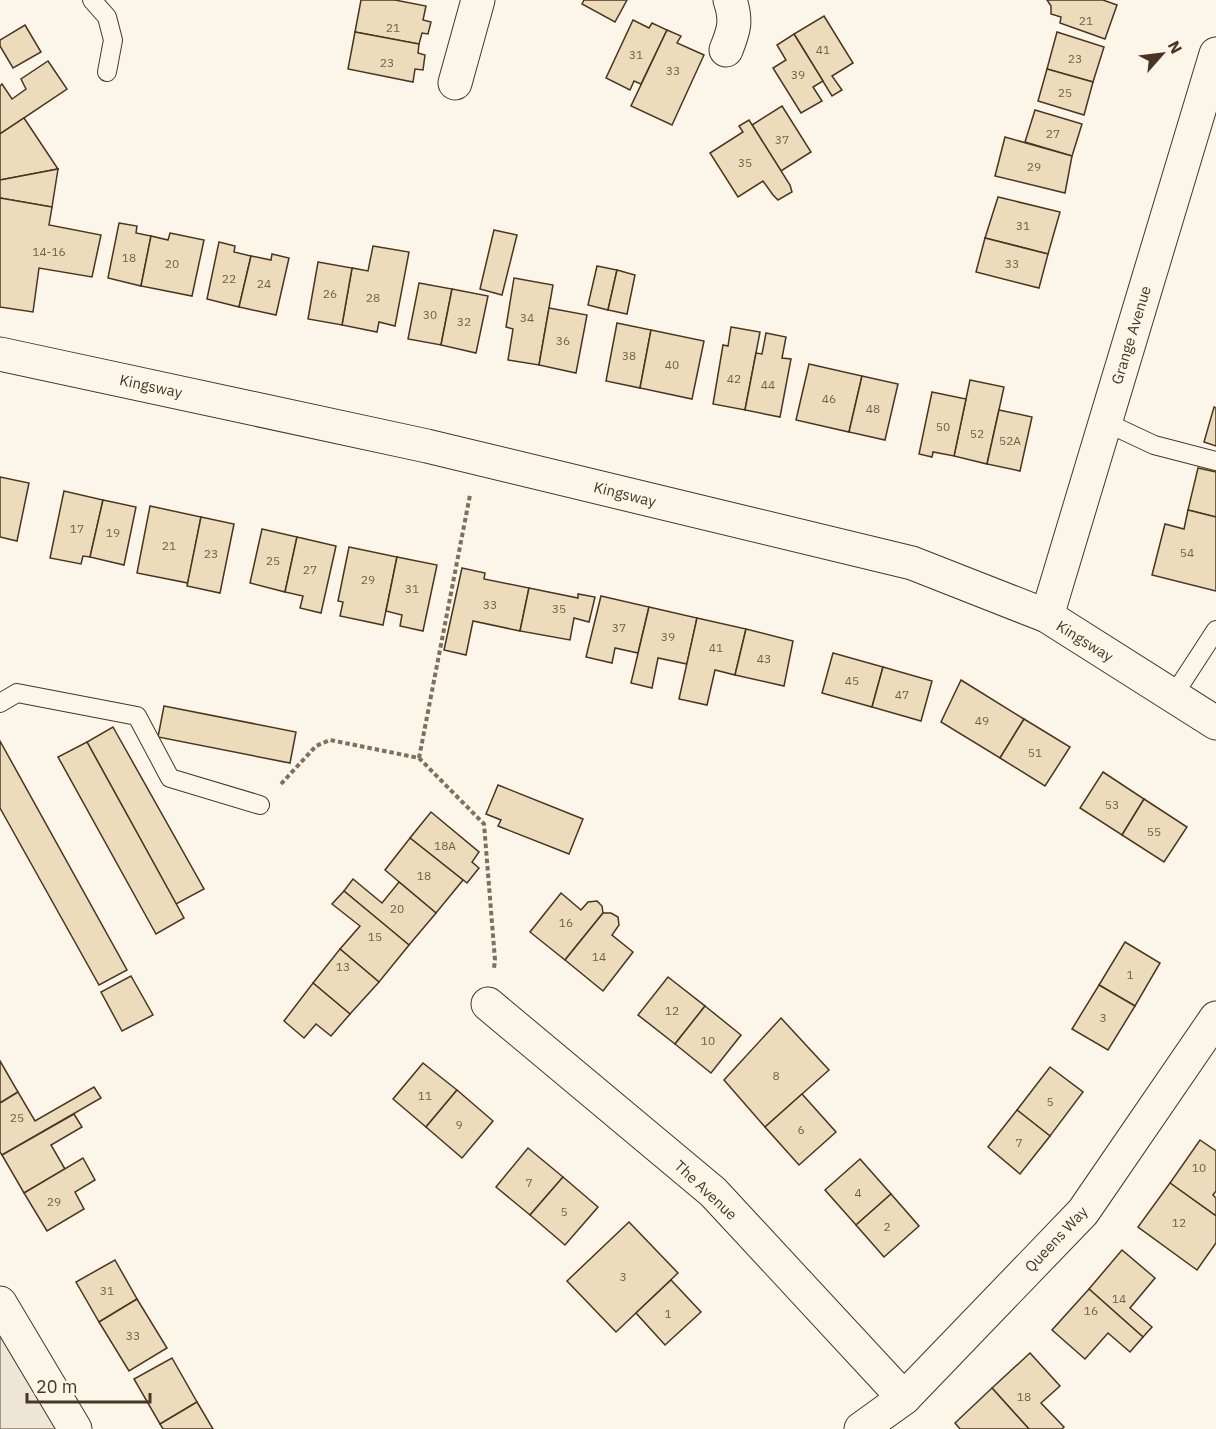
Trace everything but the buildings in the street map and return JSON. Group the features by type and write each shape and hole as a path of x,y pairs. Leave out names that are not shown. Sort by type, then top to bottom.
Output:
{"street":[{"path":"455,83 478,0"},
{"path":"726,50 736,16 730,0"},
{"name":"Grange Avenue","path":"1047,616 1216,54"},
{"name":"Kingsway","path":"0,354 477,459 912,563 1047,616 1216,723"},
{"name":"The Avenue","path":"488,1004 712,1192 904,1398"},
{"name":"Queens Way","path":"861,1429 904,1398 1083,1212 1216,1018"},
{"path":"0,1303 75,1429"}],"lane":[{"path":"92,0 107,17 113,40 108,72"},
{"path":"1105,422 1154,445 1216,461"},
{"path":"1173,696 1216,630"},
{"path":"0,703 17,693 137,716 170,778 260,806"}],"path":[{"path":"419,758 477,459"},
{"path":"260,806 316,746 330,740 419,758 484,824 495,960 488,1004"}],"shaded area":[{"path":"0,1329 60,1429 0,1429"}]}
